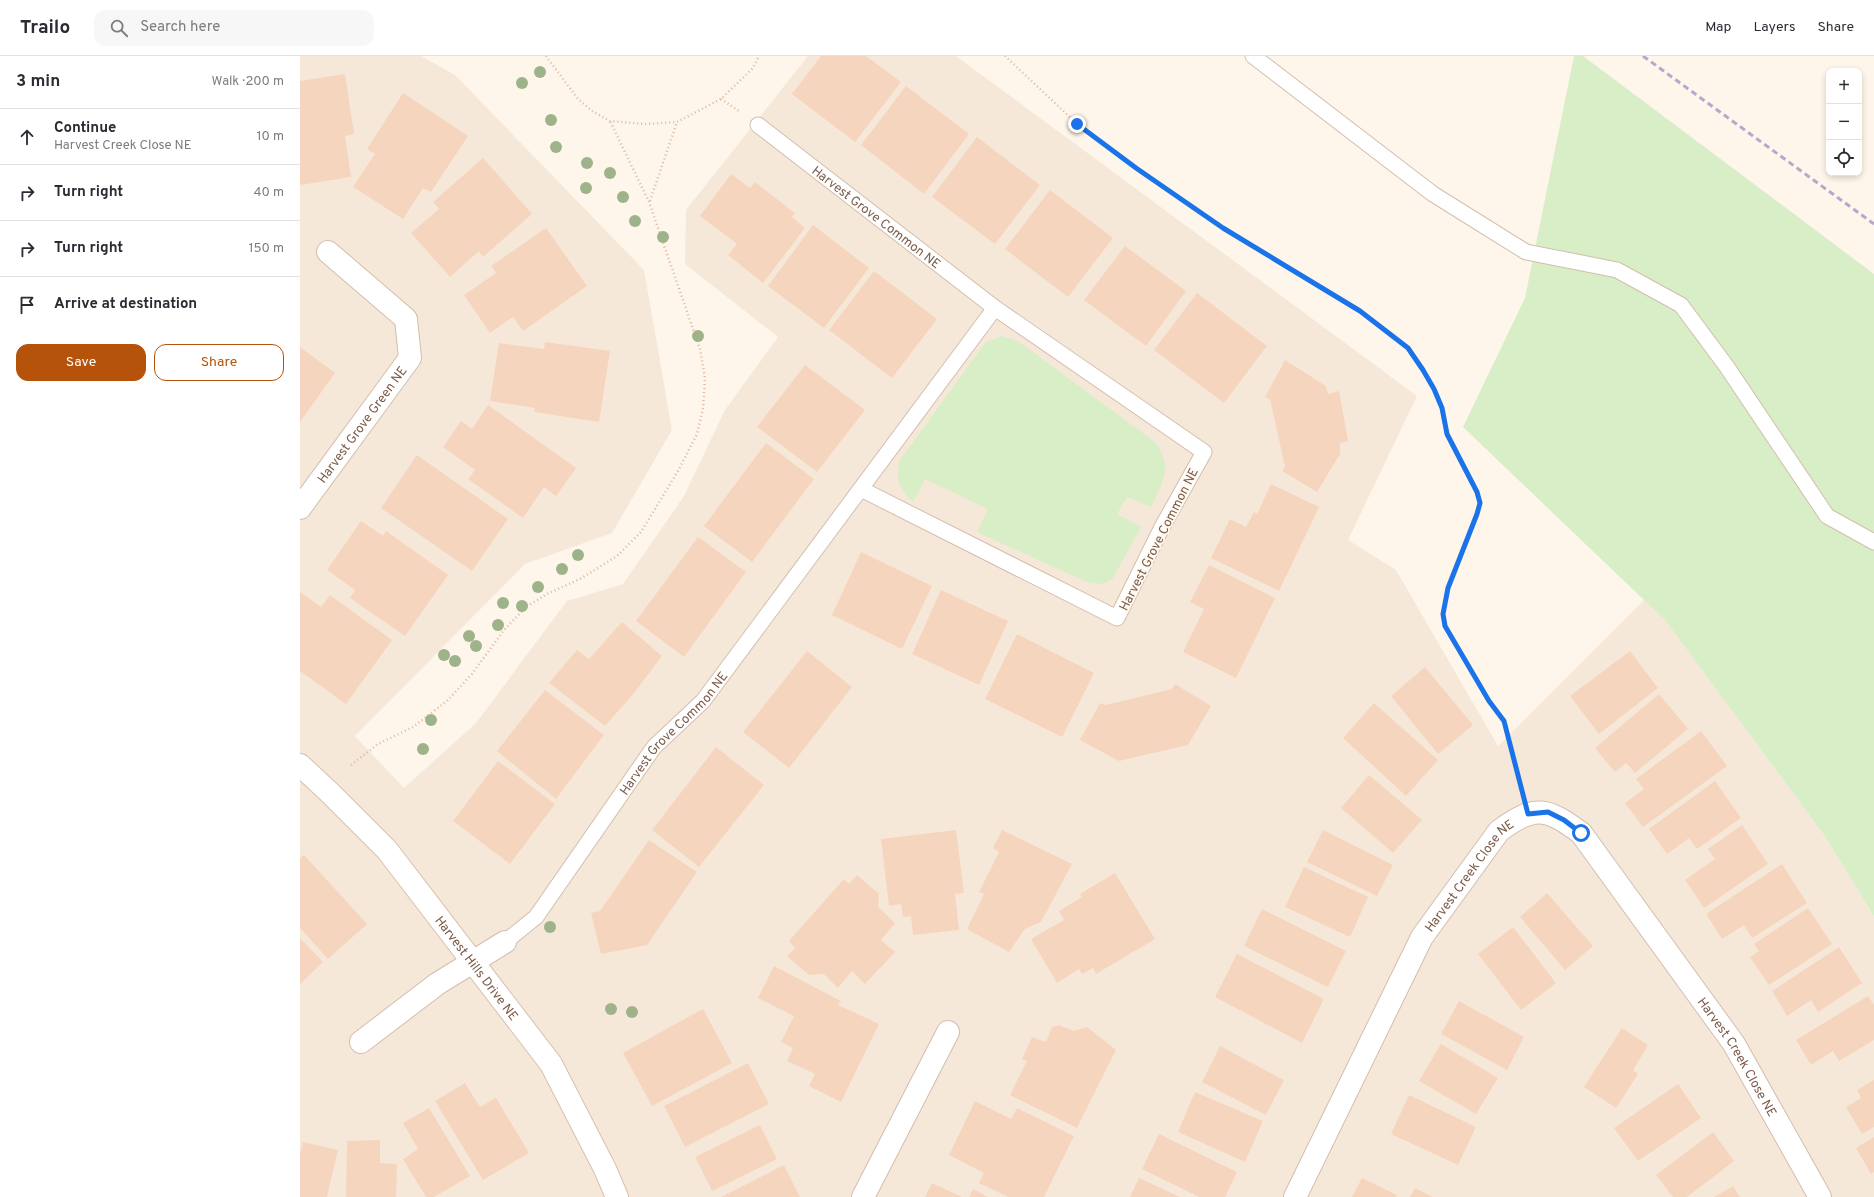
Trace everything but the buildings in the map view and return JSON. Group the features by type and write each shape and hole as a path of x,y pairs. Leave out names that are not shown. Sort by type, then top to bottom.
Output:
{"street":[{"name":"Harvest Grove Green NE","path":"300,508 410,358 406,319 328,252"},
{"name":"Harvest Hills Drive NE","path":"300,765 387,850 551,1064 605,1170 617,1197"},
{"name":"Harvest Creek Close NE","path":"1294,1197 1422,937 1499,831 1512,821 1528,814 1548,812 1564,820 1581,833 1734,1044 1820,1197"},
{"name":"Harvest Grove Common NE","path":"361,1042 437,984 505,942"},
{"path":"863,1197 948,1032"}],"lane":[{"path":"1253,56 1433,194 1526,252 1617,270 1681,305 1728,367 1827,516 1874,542"},
{"name":"Harvest Grove Common NE","path":"758,125 995,308 1204,452 1161,529 1117,618 861,489"},
{"name":"Harvest Grove Common NE","path":"505,942 536,917 654,747 703,701 995,308"}],"path":[{"path":"546,56 578,99 592,111 610,121 645,124 677,122 721,99 754,68 759,56"},
{"path":"1005,56 1077,124 1136,168 1223,228 1360,311 1408,348 1423,370 1442,408 1447,434 1477,492 1480,503 1448,588 1443,614 1445,626 1489,701 1504,721 1528,814"},
{"path":"351,765 378,744 413,727 447,701 472,674 504,630 526,606 547,594 580,579 618,556 641,532 678,471 697,434 703,410 705,378 700,349 649,202 610,121"},
{"path":"649,202 677,122"}],"shaded area":[{"path":"300,56 421,56 455,75 644,270 672,430 612,533 525,564 355,736 404,788 476,723 567,601 623,584 684,496 725,410 778,337 685,264 686,210 808,56 956,56 1417,396 1348,540 1396,570 1498,746 1644,600 1665,620 1824,835 1874,916 1874,1197 300,1197"}],"green space":[{"path":"1574,56 1583,56 1874,274 1874,916 1824,835 1665,620 1463,427 1525,298"},
{"path":"1001,336 1018,341 1155,442 1161,451 1165,467 1164,475 1151,507 1127,497 1117,514 1141,527 1113,578 1103,584 1087,582 977,532 988,509 925,479 913,502 904,492 899,483 898,473 900,460 985,343"}],"railway":[{"path":"1643,56 1874,224"}],"route":[{"path":"1077,124 1136,168 1223,228 1360,311 1408,348 1434,389 1442,408 1447,434 1477,492 1480,503 1444,601 1443,614 1445,626 1489,701 1504,721 1528,814 1548,812 1564,820 1581,833"}]}
